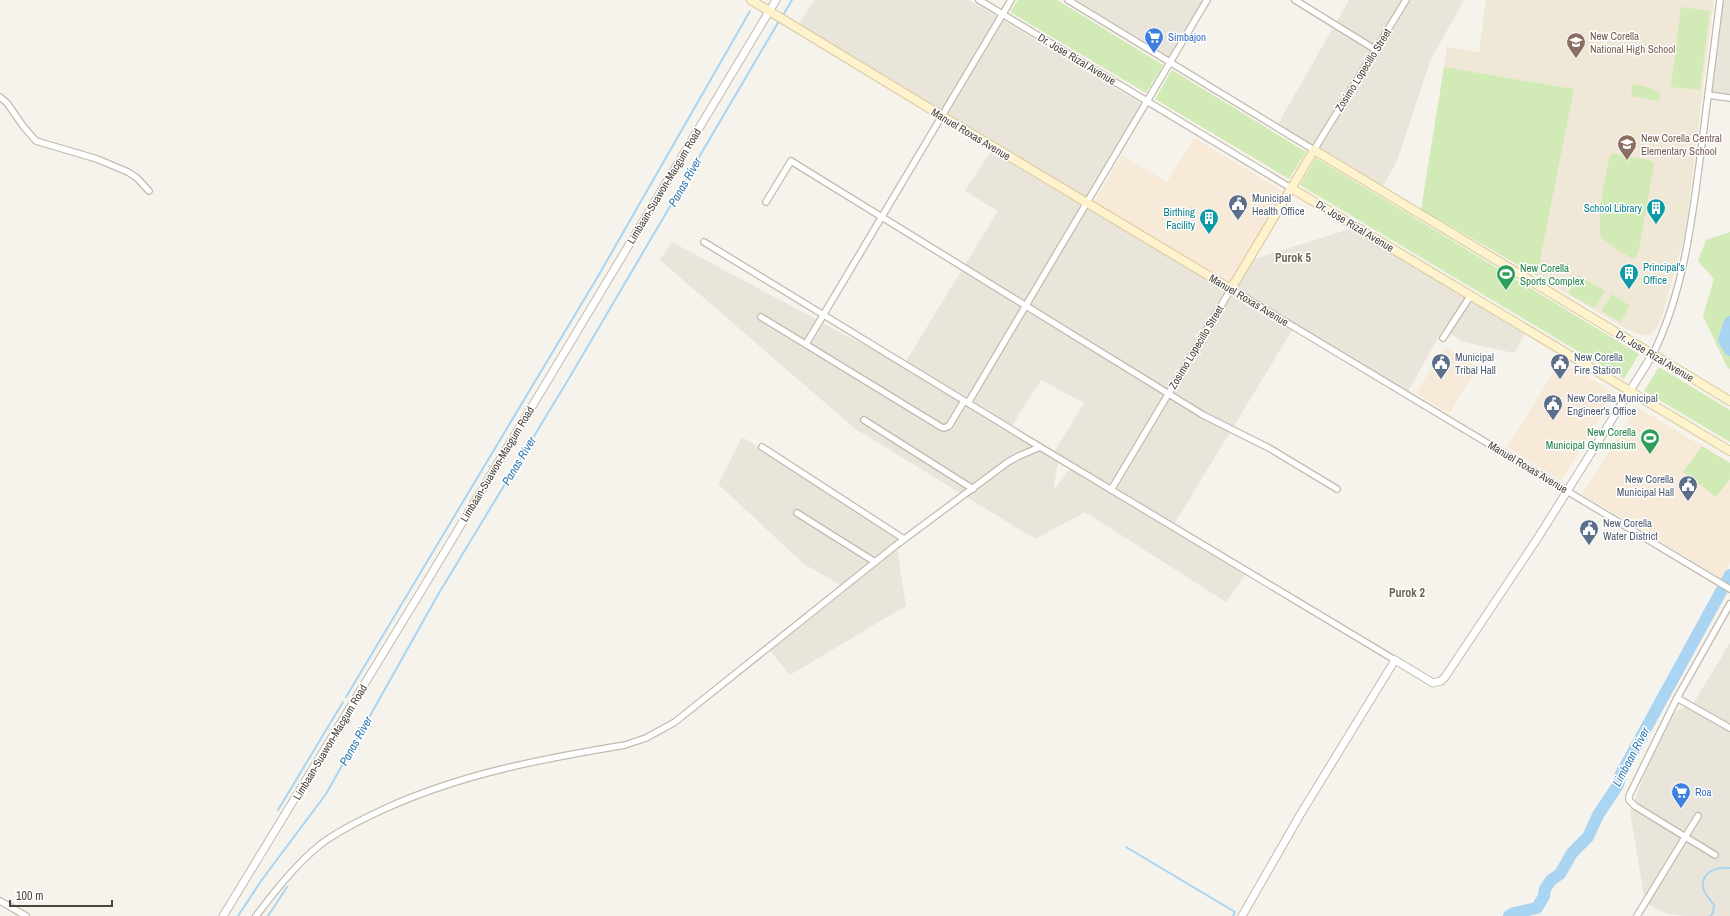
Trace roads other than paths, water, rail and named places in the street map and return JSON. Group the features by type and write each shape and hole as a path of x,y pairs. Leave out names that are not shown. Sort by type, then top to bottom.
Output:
{"main road":[{"name":"Manuel Roxas Avenue","path":"751,0 1231,289"},
{"name":"Zosimo Lopecillo Street","path":"1231,289 1314,150"},
{"name":"Dr. Jose Rizal Avenue","path":"1314,150 1730,401"},
{"name":"Dr. Jose Rizal Avenue","path":"1291,188 1730,451"}],"street":[{"name":"Limbaan-Suawon-Macgum Road","path":"224,914 420,593 776,0"},
{"name":"Dr. Jose Rizal Avenue","path":"979,0 1291,188"},
{"path":"806,344 1011,0"},
{"name":"Dr. Jose Rizal Avenue","path":"1068,0 1314,150"},
{"path":"761,317 944,428 949,426 966,402 1026,305 1207,0"},
{"path":"1295,0 1376,50"},
{"name":"Zosimo Lopecillo Street","path":"1314,150 1406,0"},
{"path":"704,242 1111,490 1429,681 1437,683 1441,681 1568,490 1653,354 1669,312 1687,247 1720,0"},
{"path":"1708,95 1730,98"},
{"path":"0,97 7,103 23,126 36,141 97,159 128,172 137,178 149,191"},
{"path":"766,202 791,161 1203,415 1299,465 1337,489"},
{"name":"Zosimo Lopecillo Street","path":"1111,490 1231,289"},
{"name":"Manuel Roxas Avenue","path":"1231,289 1729,588"},
{"path":"1443,338 1471,295"},
{"path":"864,420 973,489"},
{"path":"762,447 904,540"},
{"path":"256,916 284,882 315,850 336,834 371,815 425,791 467,777 544,759 625,745 646,738 674,722 904,540 1008,462 1040,447"},
{"path":"797,513 875,562"},
{"path":"1715,855 1635,806 1629,800 1630,792 1677,698 1730,604"},
{"path":"1242,916 1300,815 1395,660"},
{"path":"1677,698 1730,728"},
{"path":"1637,916 1698,816"},
{"path":"0,901 26,916"}],"waterway":[{"name":"Panas River","path":"782,17 792,0"},
{"path":"346,697 597,278 750,11"},
{"name":"Panas River","path":"238,916 261,881 326,794 439,593 568,380 779,21"},
{"name":"Limbaan River","path":"1730,322 1724,340 1730,350"},
{"name":"Limbaan River","path":"1509,916 1514,913 1537,908 1544,896 1545,889 1551,880 1560,874 1572,853 1588,837 1598,815 1618,785 1621,774 1730,575"},
{"path":"278,810 343,702"},
{"path":"1126,847 1235,912 1233,916"},
{"path":"1710,916 1713,913 1714,905 1706,895 1703,888 1703,882 1707,874 1711,871 1720,868 1730,868"},
{"path":"268,916 287,887"}],"place":[{"name":"Simbajon","path":"1154,54"},
{"name":"New Corella National High School","path":"1576,59"},
{"name":"New Corella Central Elementary School","path":"1627,161"},
{"name":"Municipal Health Office","path":"1238,221"},
{"name":"School Library","path":"1656,225"},
{"name":"Birthing Facility","path":"1209,235"},
{"name":"Principal's Office","path":"1629,290"},
{"name":"New Corella Sports Complex","path":"1506,291"},
{"name":"Municipal Tribal Hall","path":"1441,380"},
{"name":"New Corella Fire Station","path":"1560,380"},
{"name":"New Corella Municipal Engineer's Office","path":"1553,421"},
{"name":"New Corella Municipal Gymnasium","path":"1650,455"},
{"name":"New Corella Municipal Hall","path":"1688,502"},
{"name":"New Corella Water District","path":"1589,546"},
{"name":"Roa","path":"1681,809"}],"district":[{"name":"Purok 5","path":"1293,258"},
{"name":"Purok 2","path":"1407,593"}]}
